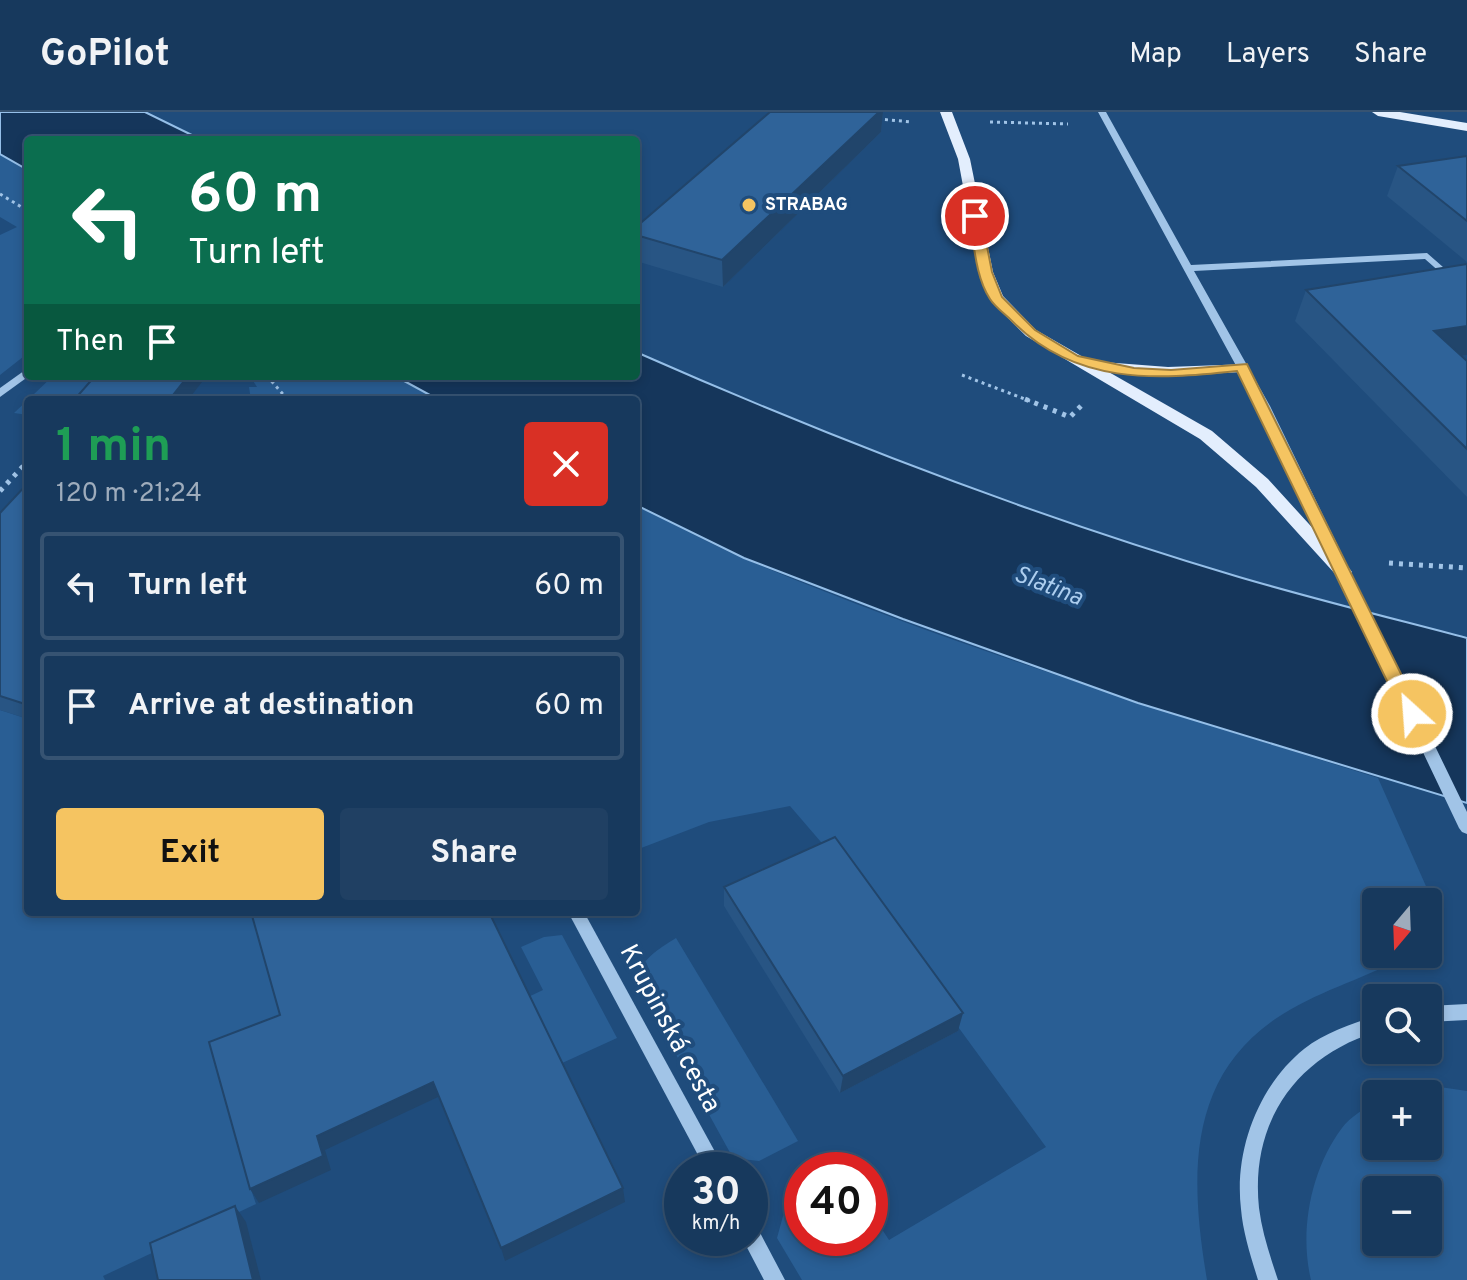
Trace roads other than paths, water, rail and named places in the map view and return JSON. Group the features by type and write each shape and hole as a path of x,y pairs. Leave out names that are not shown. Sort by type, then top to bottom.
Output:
{"main road":[{"path":"946,112 964,159 986,272 996,298 1031,333 1206,435 1262,483 1343,572"},
{"path":"1378,112 1467,127"},
{"path":"1073,359 1134,372 1171,374 1242,367"}],"street":[{"path":"1102,112 1242,367 1467,828"},
{"path":"1188,268 1427,256 1467,293"},
{"path":"0,394 24,374"},
{"name":"Krupinská cesta","path":"578,916 706,1152"},
{"path":"1442,1013 1467,1012"},
{"path":"1268,1280 1254,1234 1249,1197 1250,1159 1259,1128 1279,1091 1309,1056 1362,1028"},
{"path":"762,1256 775,1280"}],"water":[{"path":"0,112 145,112 194,136 24,136 24,168 0,154"},
{"name":"Slatina","path":"640,354 858,445 1009,502 1267,585 1467,638 1467,803 1138,703 903,619 744,558 640,507 640,396 432,396 402,380 640,380"}],"place":[{"name":"STRABAG","path":"749,205"}]}
